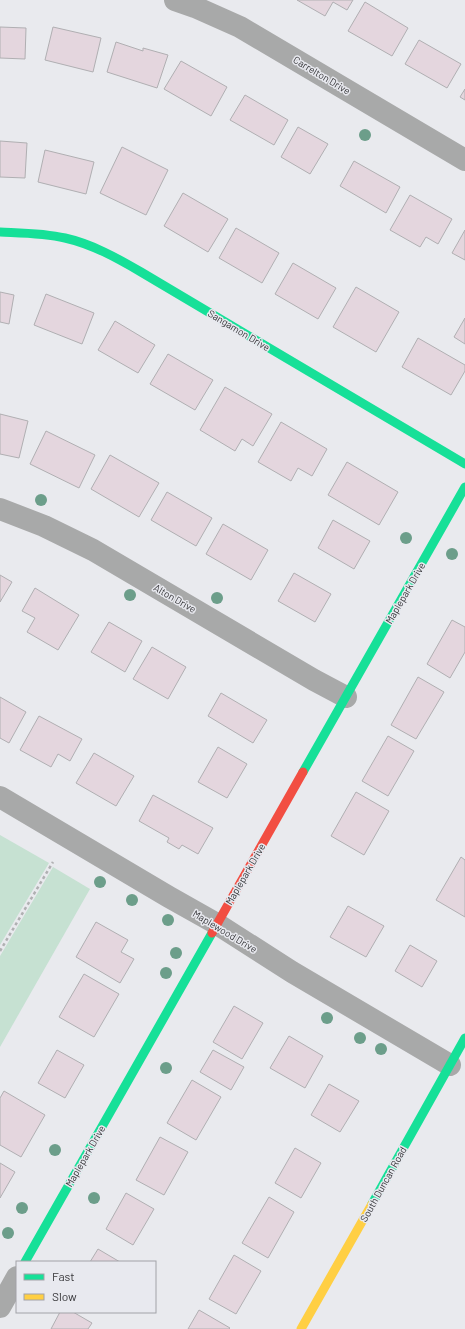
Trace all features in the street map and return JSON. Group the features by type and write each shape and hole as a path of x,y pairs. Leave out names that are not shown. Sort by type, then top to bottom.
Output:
{"street":[{"name":"Carrelton Drive","path":"175,0 195,7 240,27 465,160"},
{"name":"Sangamon Drive","path":"0,232 46,235 74,240 101,250 142,272 465,464"},
{"name":"Maplepark Drive","path":"26,1261 465,487"},
{"name":"Alton Drive","path":"0,509 44,526 93,550 307,676 346,697"},
{"name":"Maplewood Drive","path":"0,798 217,924 292,972 450,1065"},
{"name":"South Duncan Road","path":"301,1329 465,1038"},
{"path":"0,1307 16,1279"}],"path":[{"path":"0,951 53,862"}],"green space":[{"path":"0,835 49,863 0,945"},
{"path":"53,867 90,889 0,1047 0,956"}],"building":[{"path":"297,0 353,0 347,10 333,2 325,16"},
{"path":"365,2 408,28 392,56 348,31"},
{"path":"0,27 26,28 25,59 0,58"},
{"path":"53,27 101,38 93,72 45,60"},
{"path":"419,40 461,64 447,88 405,64"},
{"path":"116,42 143,51 143,48 168,55 157,88 107,72"},
{"path":"181,61 227,87 211,116 164,89"},
{"path":"465,89 465,100 460,97"},
{"path":"245,95 288,120 274,145 230,120"},
{"path":"298,127 328,144 310,174 281,157"},
{"path":"0,141 27,143 25,178 0,177"},
{"path":"122,147 168,170 146,215 100,193"},
{"path":"45,150 94,162 86,194 38,182"},
{"path":"354,161 400,187 386,213 340,186"},
{"path":"183,193 228,219 208,252 164,226"},
{"path":"410,195 452,219 438,244 426,237 420,247 390,230"},
{"path":"236,228 279,253 262,283 219,258"},
{"path":"465,230 465,260 452,253"},
{"path":"293,263 336,288 318,319 275,294"},
{"path":"356,287 399,312 376,352 333,327"},
{"path":"0,292 14,295 9,324 0,322"},
{"path":"46,294 94,313 82,344 34,325"},
{"path":"465,318 465,344 454,337"},
{"path":"115,321 155,345 138,373 98,350"},
{"path":"418,338 465,365 465,371 451,395 402,367"},
{"path":"168,354 213,380 195,410 150,384"},
{"path":"225,387 272,414 253,446 242,439 235,451 200,430"},
{"path":"0,414 28,421 19,458 0,454"},
{"path":"281,422 327,449 312,476 298,468 291,481 258,462"},
{"path":"46,431 95,455 79,488 30,464"},
{"path":"110,455 159,483 139,517 91,489"},
{"path":"347,462 398,492 379,525 328,495"},
{"path":"167,492 212,518 196,546 151,520"},
{"path":"333,520 370,541 354,569 318,548"},
{"path":"223,524 268,550 251,580 206,554"},
{"path":"294,573 331,594 315,622 278,601"},
{"path":"0,575 12,582 0,602"},
{"path":"35,588 79,615 58,650 27,632 35,618 22,611"},
{"path":"452,620 465,627 465,652 450,678 427,664"},
{"path":"109,622 142,641 125,672 91,652"},
{"path":"152,647 186,667 168,699 133,679"},
{"path":"418,677 444,692 416,739 391,725"},
{"path":"221,693 267,720 253,743 208,716"},
{"path":"0,697 26,712 9,743 0,738"},
{"path":"39,716 82,739 70,761 58,754 51,767 20,750"},
{"path":"388,736 414,751 388,796 362,781"},
{"path":"218,747 247,764 227,798 198,782"},
{"path":"94,753 134,776 116,806 76,783"},
{"path":"356,792 389,811 364,855 331,836"},
{"path":"153,795 213,828 198,854 182,845 179,849 167,842 169,838 139,821"},
{"path":"461,857 465,860 465,917 436,900"},
{"path":"348,906 384,926 366,957 330,937"},
{"path":"96,922 128,940 121,952 134,959 120,983 76,957"},
{"path":"410,945 437,961 422,987 395,971"},
{"path":"84,974 119,994 94,1037 59,1017"},
{"path":"234,1006 263,1023 242,1059 213,1042"},
{"path":"289,1036 323,1056 305,1088 270,1068"},
{"path":"57,1050 84,1065 65,1098 38,1083"},
{"path":"213,1050 244,1067 231,1090 200,1072"},
{"path":"192,1080 221,1097 196,1140 167,1123"},
{"path":"329,1084 359,1101 340,1132 311,1115"},
{"path":"4,1091 45,1115 21,1157 0,1145 0,1098"},
{"path":"160,1137 188,1152 164,1195 136,1180"},
{"path":"295,1148 321,1163 301,1198 275,1183"},
{"path":"0,1163 15,1172 0,1198"},
{"path":"126,1193 154,1209 133,1245 106,1229"},
{"path":"269,1197 294,1212 268,1258 242,1243"},
{"path":"98,1249 118,1261 91,1261"},
{"path":"234,1255 261,1271 236,1314 209,1299"},
{"path":"199,1310 230,1328 188,1329"},
{"path":"59,1313 75,1313 92,1323 88,1329 51,1329"}],"traffic: fast":[{"path":"0,232 57,236 85,244 114,257 465,464"},
{"path":"303,772 465,487"},
{"path":"26,1261 212,933"},
{"path":"372,1204 465,1038"}],"traffic: slow":[{"path":"301,1329 372,1204"}],"traffic: jam":[{"path":"212,933 303,772"}]}
